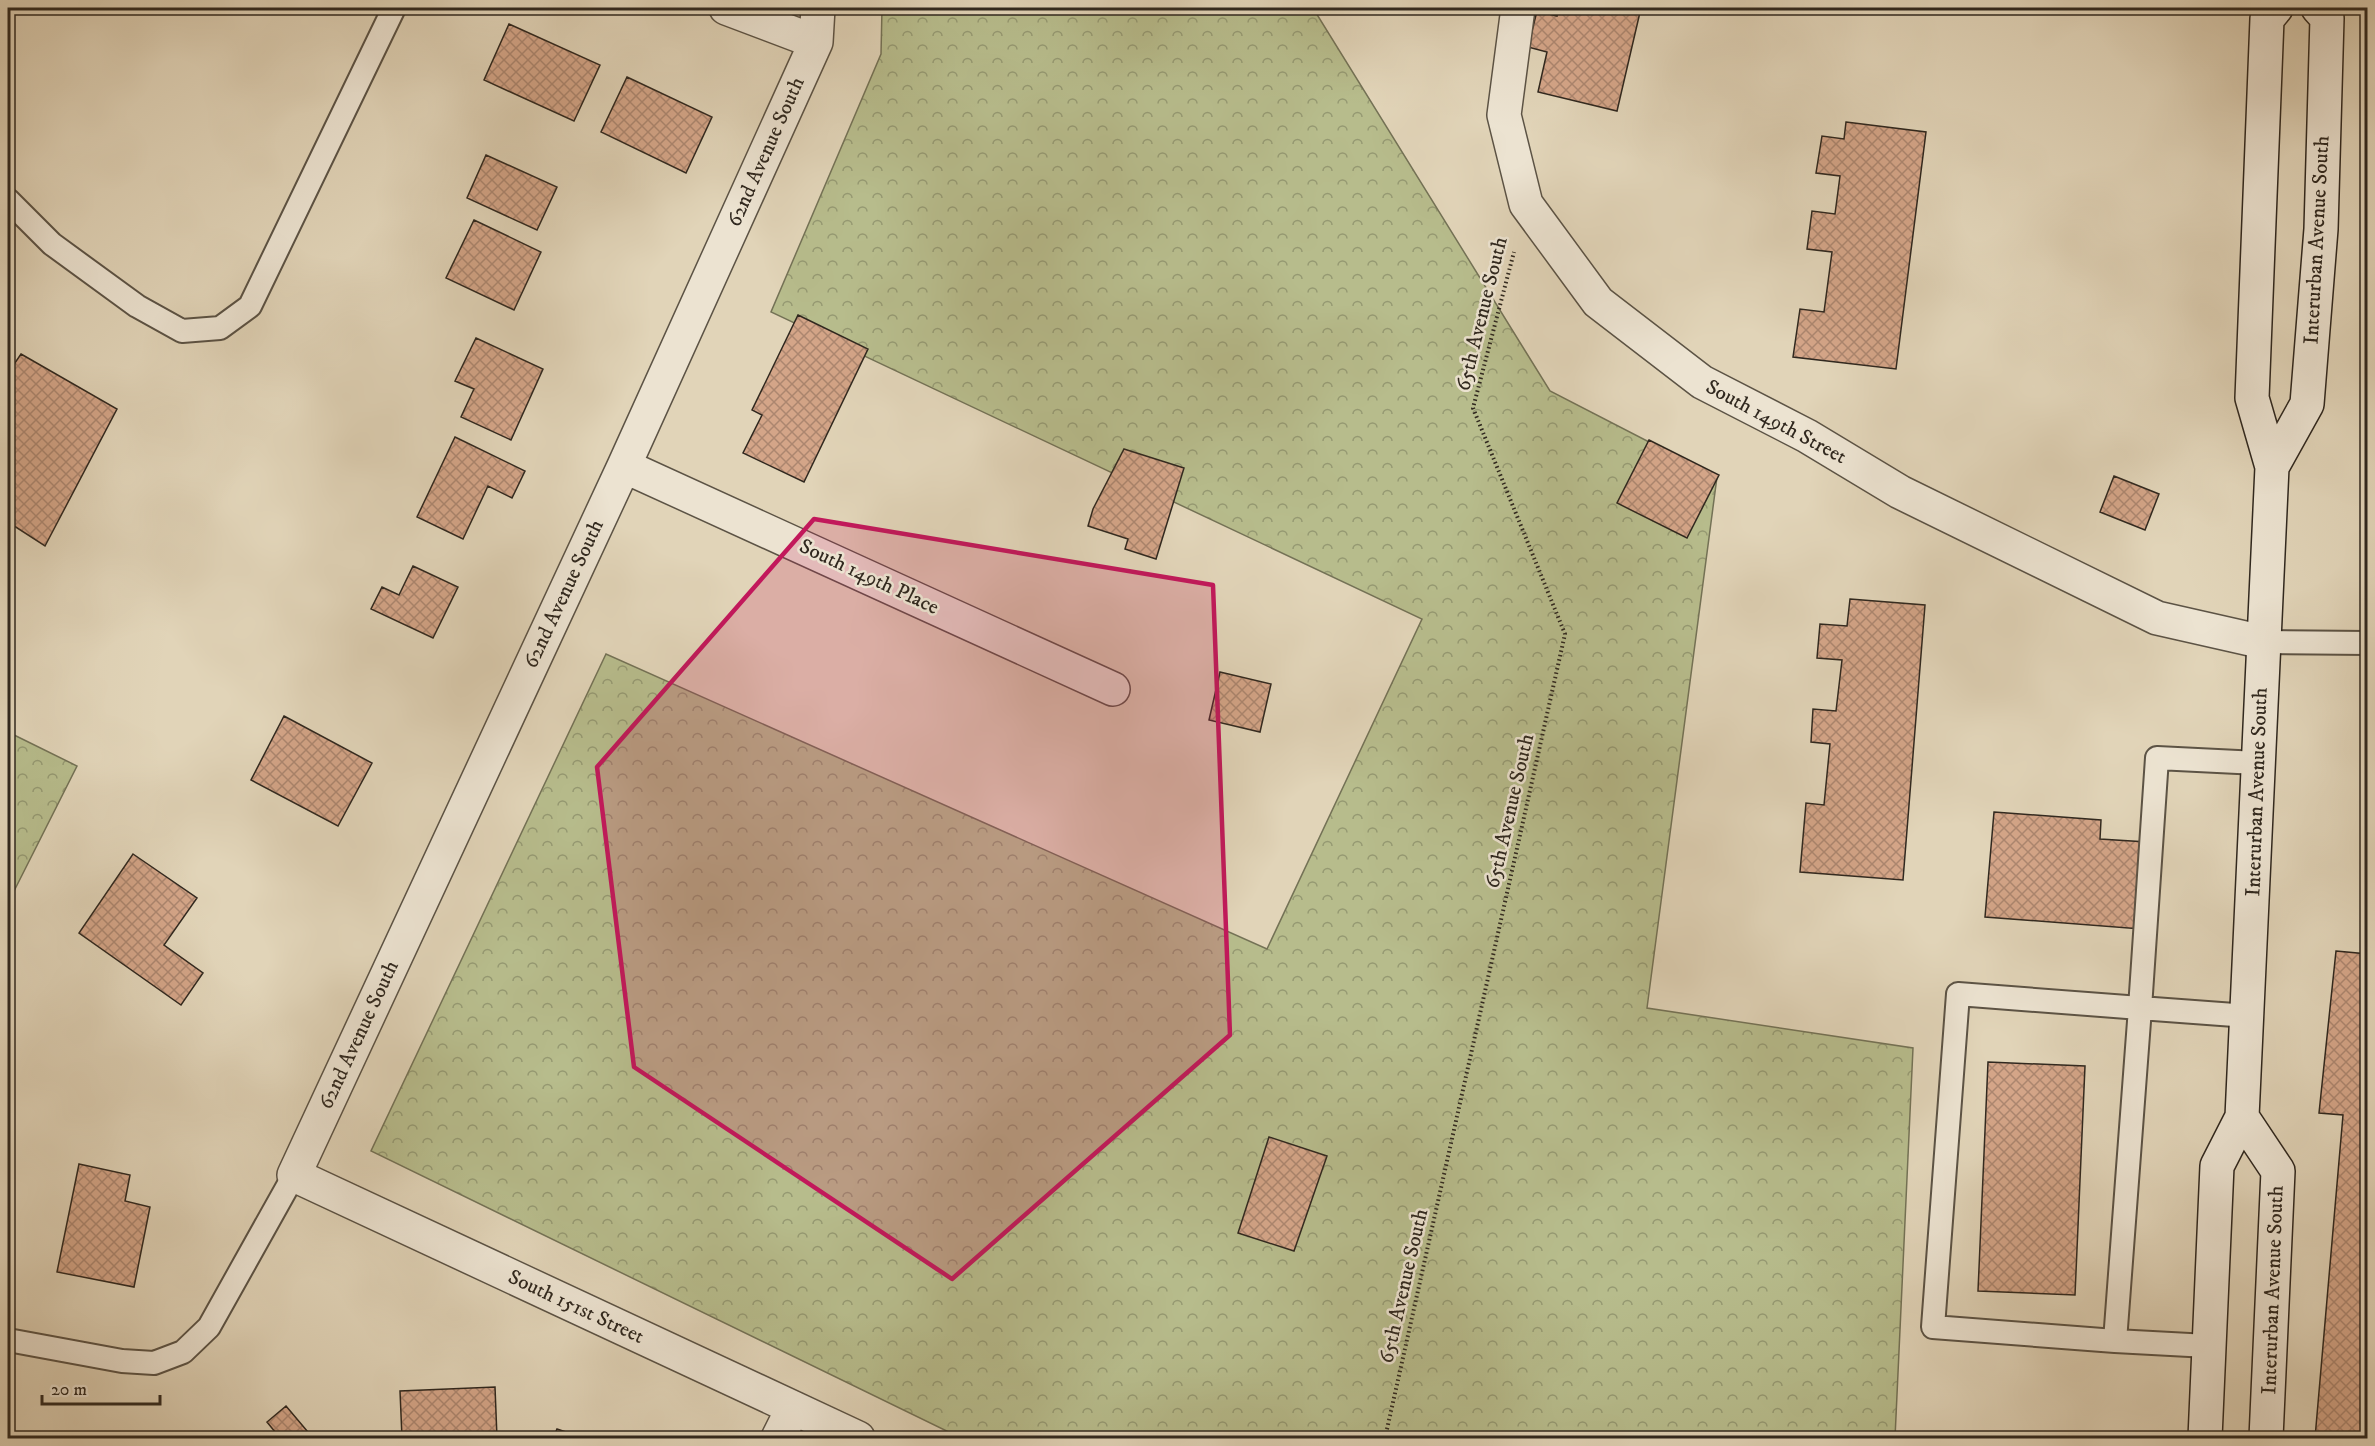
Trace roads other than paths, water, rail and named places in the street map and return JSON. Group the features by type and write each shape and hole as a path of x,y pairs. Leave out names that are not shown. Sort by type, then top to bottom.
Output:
{"street":[{"path":"726,8 816,42"},
{"name":"62nd Avenue South","path":"294,1175 624,466 816,42 818,8"},
{"name":"South 149th Street","path":"1518,8 1504,115 1526,204 1598,302 1702,382 1807,436 1900,492 2157,618 2263,642"},
{"name":"Interurban Avenue South","path":"2205,1438 2217,1166 2242,1117 2248,1016 2272,467 2253,398 2267,19 2276,8"},
{"name":"Interurban Avenue South","path":"2272,467 2307,404 2321,229 2327,18 2318,8"},
{"name":"South 149th Place","path":"624,466 1113,689"},
{"name":"Interurban Avenue South","path":"2242,1117 2278,1171 2266,1438"},
{"name":"South 151st Street","path":"294,1175 858,1438"},
{"path":"778,1438 792,1408"}],"lane":[{"path":"8,200 52,244 137,306 182,331 220,328 250,306 394,8"},
{"path":"2263,642 2367,643"},
{"path":"2115,1341 2157,758 2258,763"},
{"path":"2208,1346 1933,1328 1958,994 2248,1016"},
{"path":"8,1340 122,1361 154,1363 183,1352 209,1327 294,1175"}]}
